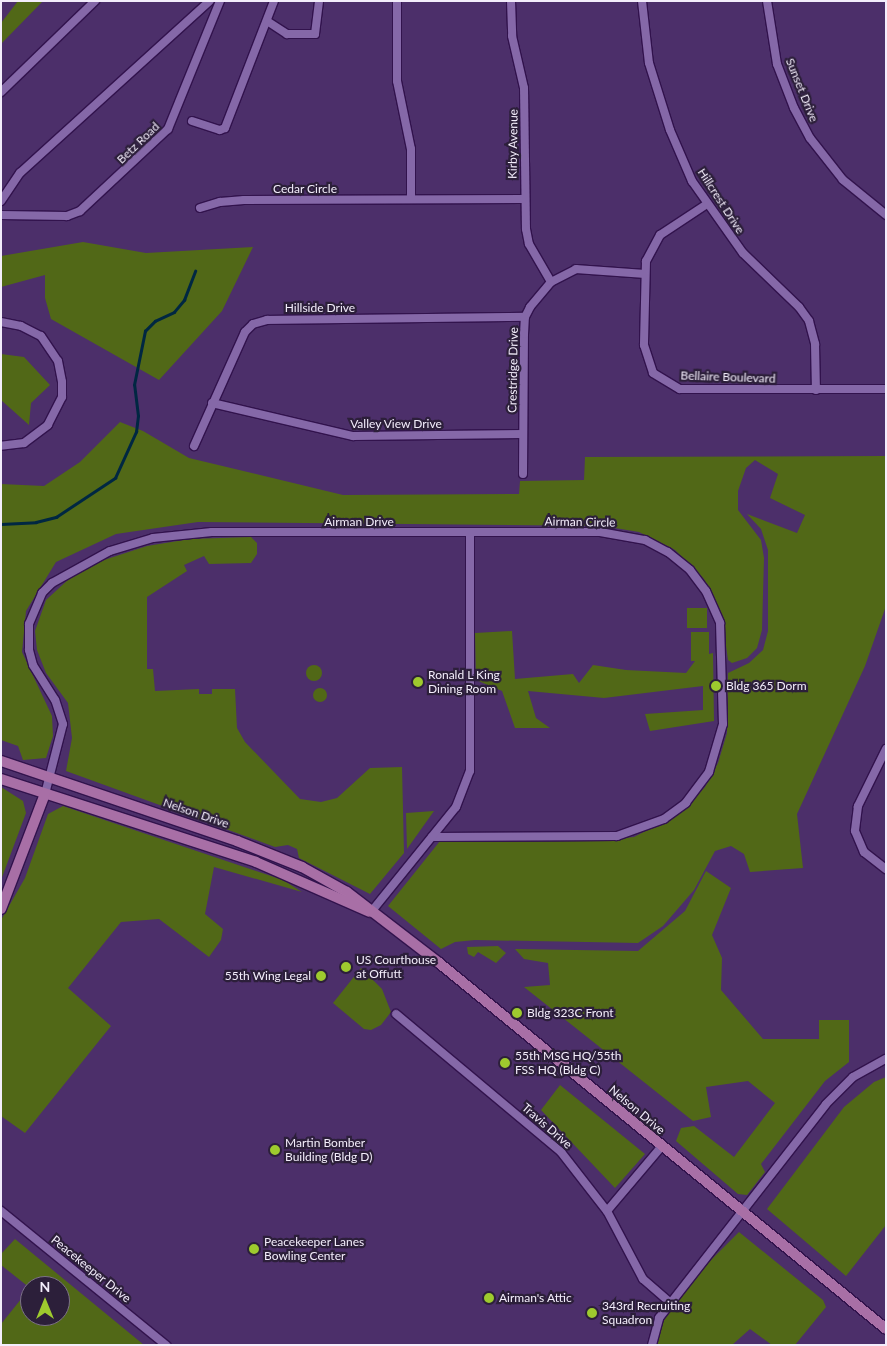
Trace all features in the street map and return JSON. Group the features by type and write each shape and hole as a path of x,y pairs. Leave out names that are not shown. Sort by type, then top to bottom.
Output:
{"street":[{"path":"1,92 95,1"},
{"path":"1,201 20,173 210,1"},
{"name":"Betz Road","path":"1,216 67,216 80,211 168,129 220,1"},
{"path":"192,121 220,130 225,128 274,1"},
{"path":"267,21 287,34 316,34 319,1"},
{"path":"397,1 397,81 411,149 412,199"},
{"name":"Kirby Avenue","path":"511,1 512,36 524,88 523,199 529,244 551,282"},
{"name":"Hillcrest Drive","path":"642,1 645,45 662,106 692,181 744,253 799,307 809,321 815,344 816,390"},
{"name":"Sunset Drive","path":"767,1 777,64 794,108 810,138 843,180 886,215"},
{"name":"Cedar Circle","path":"200,208 220,202 244,200 523,199"},
{"name":"Bellaire Boulevard","path":"707,204 660,235 649,252 645,274 644,345 647,361 653,373 666,383 680,388 886,389"},
{"name":"Crestridge Drive","path":"523,474 525,317 537,297 551,282 576,269 645,274"},
{"name":"Hillside Drive","path":"194,446 246,332 253,324 267,320 525,317"},
{"path":"1,322 21,326 41,336 58,361 62,382 62,397 48,425 24,443 1,446"},
{"name":"Valley View Drive","path":"212,403 353,436 524,434"},
{"name":"Airman Drive","path":"45,794 51,777 63,724 55,700 33,665 28,637 28,624 42,593 63,574 132,544 187,533 470,534"},
{"name":"Airman Circle","path":"432,837 610,836 639,830 664,819 694,794 709,772 723,732 724,668 720,623 706,591 680,561 645,540 622,533 470,534"},
{"path":"371,912 460,800 470,771 470,534"},
{"path":"886,749 858,806 855,831 864,852 886,869"},
{"name":"Nelson Drive","path":"1,761 279,857 347,892 438,962 742,1213 886,1329"},
{"name":"Nelson Drive","path":"1,780 274,869 371,912"},
{"path":"1,909 45,794"},
{"name":"Travis Drive","path":"396,1014 561,1152 607,1211 643,1279 671,1303"},
{"path":"652,1345 656,1324 671,1303 835,1094 853,1077 886,1059"},
{"path":"607,1211 662,1146"},
{"name":"Peacekeeper Drive","path":"1,1211 166,1345"}],"green space":[{"path":"18,1 43,1 1,44 1,23"},
{"path":"83,242 146,253 253,247 222,311 159,380 51,319 45,298 45,275 1,287 1,256"},
{"path":"1,354 24,357 50,385 31,403 29,425 1,400"},
{"path":"120,422 143,431 189,458 343,495 519,494 520,481 584,480 585,457 886,456 886,606 865,666 797,814 803,868 750,872 744,854 731,846 715,851 694,890 663,926 638,943 475,940 455,942 441,949 388,906 440,841 605,840 634,837 682,812 705,787 718,763 727,733 728,673 749,663 763,650 768,631 768,550 761,529 747,514 797,533 805,515 770,498 778,474 755,460 746,468 738,491 738,510 761,540 764,558 762,630 757,648 747,658 732,663 728,660 722,617 704,579 675,550 639,532 603,526 198,522 116,534 56,562 26,611 22,652 52,716 53,736 46,758 23,760 18,746 1,740 1,484 44,486 80,462"},
{"path":"251,537 257,543 257,554 251,563 209,564 204,556 184,565 187,571 147,597 147,669 153,669 155,691 199,689 199,694 212,694 212,689 235,689 237,728 245,742 300,799 321,802 337,798 370,768 402,767 404,853 370,894 299,858 297,849 288,845 275,847 66,771 72,738 68,703 46,673 37,650 35,631 46,600 70,578 104,560 147,546 190,539"},
{"path":"687,608 707,608 707,628 687,628"},
{"path":"512,631 515,679 573,674 579,683 593,665 626,670 686,673 695,661 691,661 691,632 709,632 709,654 713,653 714,721 650,731 645,714 703,710 703,686 604,698 528,691 536,718 550,728 515,728 502,691 476,680 475,633"},
{"path":"314,665 322,673 314,681 306,673"},
{"path":"317,688 323,688 327,695 323,702 317,702 313,698 313,692"},
{"path":"1,787 23,801 26,813 1,880"},
{"path":"63,806 283,880 302,892 214,867 205,914 223,929 221,940 209,957 159,919 121,922 68,988 111,1026 25,1133 1,1116 1,920 25,878 48,814"},
{"path":"434,811 407,849 406,813"},
{"path":"706,871 731,888 712,935 722,958 721,990 763,1039 819,1039 819,1020 849,1020 849,1062 825,1081 761,1164 765,1172 747,1195 738,1194 676,1141 681,1128 694,1126 734,1157 775,1103 748,1081 706,1087 711,1117 693,1121 524,987 550,985 548,963 524,959 515,949 638,951 685,911"},
{"path":"498,946 506,953 496,963 478,952 474,957 468,954 467,947"},
{"path":"361,968 382,989 391,1012 381,1025 371,1030 364,1029 333,1003"},
{"path":"886,1077 886,1225 846,1276 767,1209 844,1107 874,1082"},
{"path":"560,1085 645,1154 615,1188 541,1110"},
{"path":"739,1232 823,1300 826,1307 795,1345 772,1345 750,1329 732,1345 657,1345 658,1328 704,1267"},
{"path":"15,1239 60,1276 20,1276 20,1280 1,1265 1,1254"},
{"path":"70,1284 144,1345 1,1345 1,1324 20,1300 20,1326 70,1326"}],"waterway":[{"path":"1,524 36,522 56,517 115,478 136,432 138,416 134,385 145,331 155,321 174,312 184,300 195,271"}],"place":[{"name":"Ronald L King Dining Room","path":"418,682"},
{"name":"Bldg 365 Dorm","path":"716,686"},
{"name":"US Courthouse at Offutt","path":"346,967"},
{"name":"55th Wing Legal","path":"321,976"},
{"name":"Bldg 323C Front","path":"517,1013"},
{"name":"55th MSG HQ/55th FSS HQ (Bldg C)","path":"505,1063"},
{"name":"Martin Bomber Building (Bldg D)","path":"275,1150"},
{"name":"Peacekeeper Lanes Bowling Center","path":"254,1249"},
{"name":"Airman's Attic","path":"489,1298"},
{"name":"343rd Recruiting Squadron","path":"592,1313"}]}
